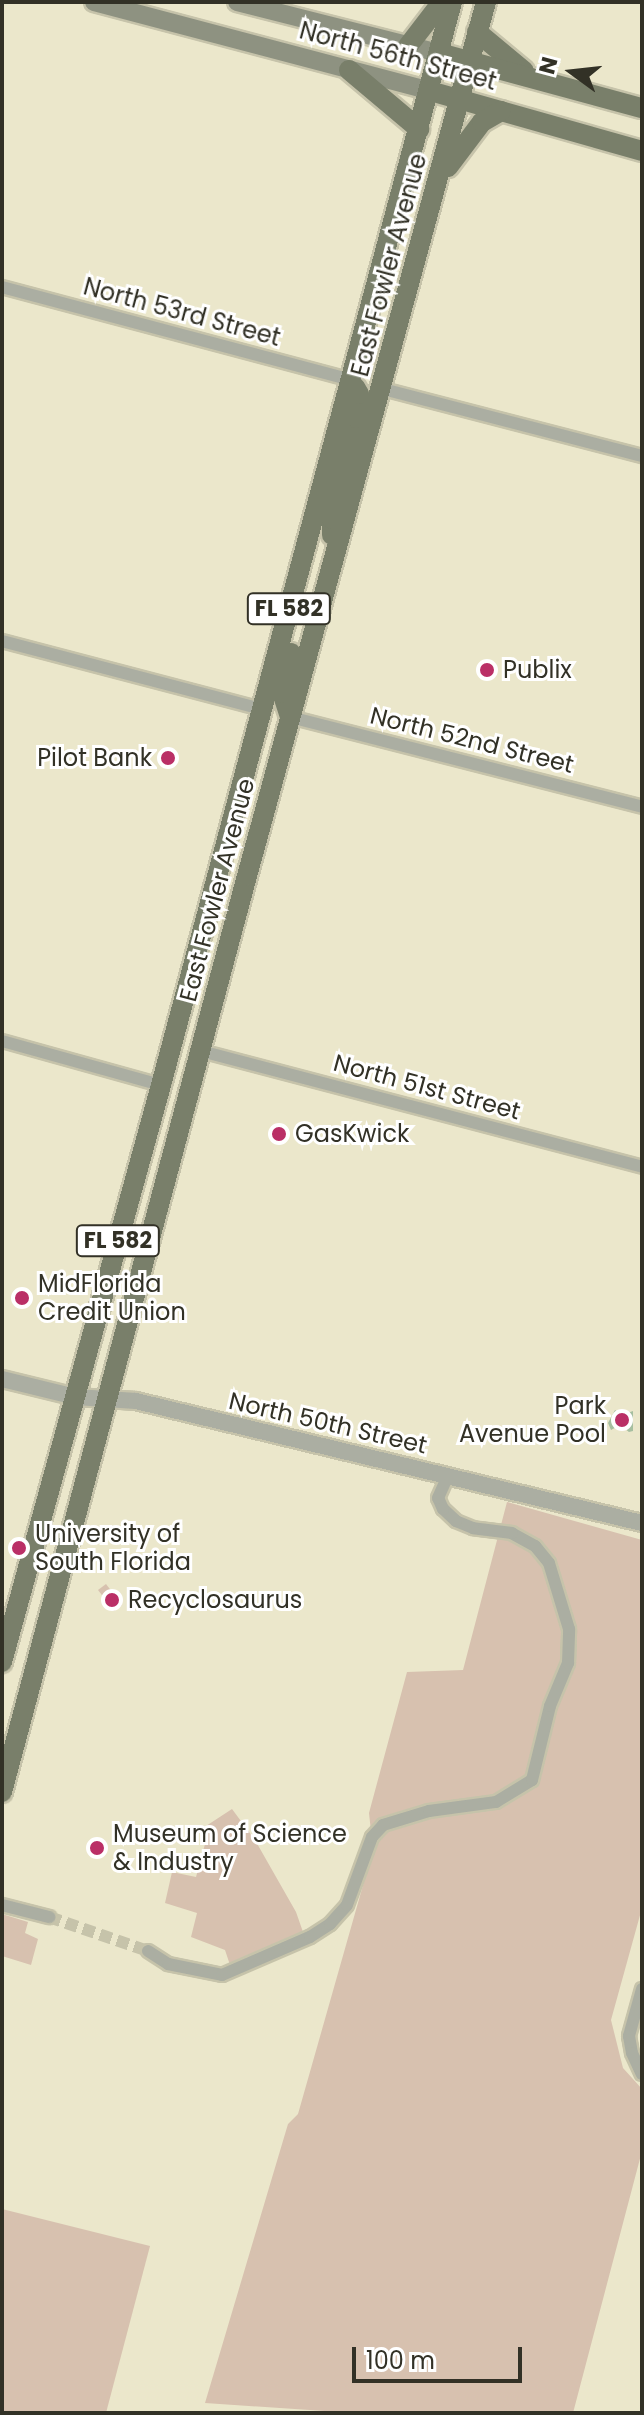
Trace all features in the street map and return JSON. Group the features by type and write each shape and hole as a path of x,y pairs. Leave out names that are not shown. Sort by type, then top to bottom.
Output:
{"main road":[{"name":"North 56th Street","path":"94,2 642,151"},
{"name":"North 56th Street","path":"237,2 531,76 642,108"},
{"path":"408,46 442,2"},
{"name":"East Fowler Avenue","path":"2,1662 161,1085 452,2"},
{"name":"East Fowler Avenue","path":"2,1792 247,876 383,389 486,2"},
{"path":"477,32 531,76"},
{"path":"349,70 419,129"},
{"path":"440,180 482,122 501,111"},
{"path":"333,566 332,519 359,394 351,380"},
{"path":"290,717 282,693 306,598 314,516"},
{"path":"247,876 251,820 271,741 262,709"},
{"path":"201,1051 193,1032 194,1014 223,901 227,838"},
{"path":"137,1290 148,1202 168,1123 169,1103 161,1085"}],"street":[{"name":"North 53rd Street","path":"2,287 351,380"},
{"path":"383,389 642,456"},
{"path":"2,641 262,709"},
{"name":"North 52nd Street","path":"290,717 642,807"},
{"path":"6,1042 161,1085"},
{"name":"North 51st Street","path":"201,1051 642,1167"},
{"name":"North 50th Street","path":"2,1379 76,1397 107,1397 642,1523"},
{"path":"148,1951 168,1964 222,1975 310,1937 330,1924 347,1905 372,1837 383,1825 429,1811 496,1802 532,1780 550,1706 568,1663 569,1629 549,1563 535,1546 512,1533 473,1528 456,1521 443,1509 438,1498 448,1476"},
{"path":"2,1905 49,1917"},
{"path":"642,1989 629,2036 632,2053 642,2074"}],"shaded area":[{"name":"Park Avenue Pool","path":"615,1410 622,1415 633,1411 633,1431 629,1432 620,1425 611,1430 608,1423"},
{"path":"507,1502 642,1540 642,1908 611,2020 623,2068 642,2089 642,2151 573,2413 354,2413 205,2403 288,2124 298,2114 373,1850 369,1813 407,1672 463,1670"},
{"path":"106,1584 122,1605 114,1611 98,1590"},
{"path":"232,1809 255,1840 296,1912 303,1932 231,1968 225,1950 191,1937 197,1913 165,1903 172,1872 196,1877 208,1833 206,1826"},
{"path":"2,1914 28,1922 25,1933 38,1939 31,1965 2,1956"},
{"path":"2,2209 150,2246 106,2413 2,2413"}],"tunnel":[{"path":"49,1917 148,1951"}],"place":[{"name":"Publix","path":"487,670"},
{"name":"Pilot Bank","path":"168,758"},
{"name":"GasKwick","path":"279,1134"},
{"name":"MidFlorida Credit Union","path":"22,1298"},
{"name":"Park Avenue Pool","path":"622,1420"},
{"name":"University of South Florida","path":"19,1548"},
{"name":"Recyclosaurus","path":"112,1600"},
{"name":"Museum of Science & Industry","path":"97,1848"}]}
